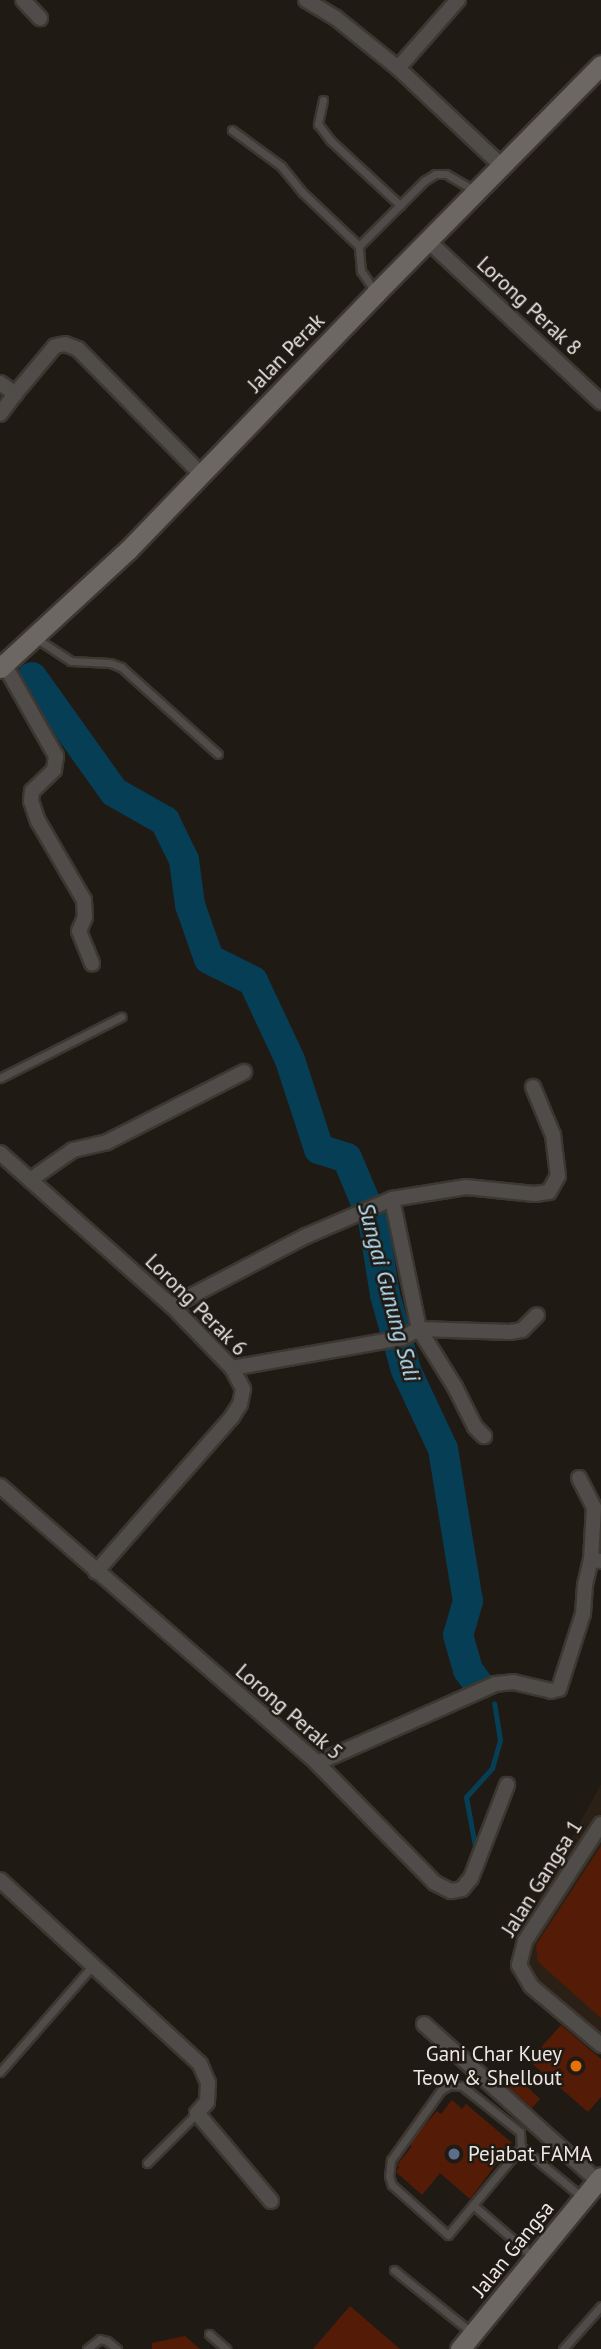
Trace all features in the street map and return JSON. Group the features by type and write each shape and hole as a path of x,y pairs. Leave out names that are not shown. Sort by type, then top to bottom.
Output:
{"street":[{"path":"23,0 40,18"},
{"path":"306,0 336,18 398,68 502,166"},
{"path":"398,68 458,0"},
{"name":"Jalan Perak","path":"1,665 128,550 200,473 601,65"},
{"name":"Lorong Perak 8","path":"428,240 601,402"},
{"path":"0,414 55,346 65,344 78,349 200,473"},
{"path":"0,383 15,394"},
{"path":"1,665 56,756 54,769 32,791 31,802 38,821 84,900 85,917 79,931 92,964"},
{"path":"30,1180 73,1150 107,1142 244,1072"},
{"path":"172,1306 306,1236 392,1199 466,1187 535,1194 549,1192 558,1176 553,1135 533,1087"},
{"name":"Lorong Perak 6","path":"0,1153 172,1306 232,1368 243,1389 236,1410 96,1572"},
{"path":"392,1199 419,1329 475,1427 484,1436"},
{"path":"232,1368 402,1338 419,1329 510,1332 522,1329 537,1315"},
{"path":"317,1763 495,1684 513,1682 551,1691 559,1689 583,1614 584,1585 596,1560 594,1507 579,1478"},
{"name":"Lorong Perak 5","path":"0,1486 317,1763 425,1873 451,1891 462,1889 471,1878 507,1785"},
{"name":"Jalan Gangsa 1","path":"598,1833 525,1941 519,1965 531,1986 601,2045"},
{"path":"0,1880 200,2064 208,2083 207,2102 197,2113 271,2202"},
{"path":"424,2024 599,2179"},
{"name":"Jalan Gangsa","path":"466,2344 599,2179"}],"lane":[{"path":"323,100 318,124 330,140 400,205"},
{"path":"232,130 281,166 302,192 359,246 361,271 376,293"},
{"path":"359,246 435,174 446,174 476,191"},
{"path":"34,637 71,661 110,663 121,667 218,754"},
{"path":"0,1078 121,1017"},
{"path":"0,2073 94,1964"},
{"path":"450,2085 462,2086 520,2132 521,2147 448,2235 392,2185 389,2176 391,2160 441,2090 450,2085"},
{"path":"147,2164 197,2113"},
{"path":"521,2147 584,2198"},
{"path":"473,2205 535,2259"},
{"path":"394,2270 466,2344"},
{"path":"563,2349 601,2306"},
{"path":"209,2334 226,2349"},
{"path":"87,2349 100,2339 117,2349"}],"shaded area":[{"path":"601,1784 601,2053 510,1973 519,1935"}],"building":[{"path":"601,1846 601,2018 538,1962 536,1945"},
{"path":"561,2025 601,2059 601,2097 588,2112 529,2061"},
{"path":"516,2076 540,2099 532,2108 507,2086"},
{"name":"Pejabat FAMA","path":"452,2100 462,2109 466,2104 512,2143 470,2199 440,2173 422,2195 396,2172 399,2167 397,2165 412,2146 410,2144 415,2136 437,2111 441,2114"},
{"path":"350,2306 400,2349 313,2349"},
{"path":"185,2336 200,2349 152,2349 152,2343"}],"waterway":[{"name":"Sungai Gunung Sali","path":"32,677 114,792 165,821 184,860 190,905 209,959 253,981 290,1060 319,1149 347,1158 373,1220 385,1295 406,1370 443,1449 468,1601 458,1635 468,1670 478,1684"},
{"path":"476,1851 466,1797 492,1768 500,1740 494,1703"},
{"path":"455,1887 468,1870"}],"place":[{"name":"Gani Char Kuey Teow & Shellout","path":"576,2066"},
{"name":"Pejabat FAMA","path":"454,2154"}]}
